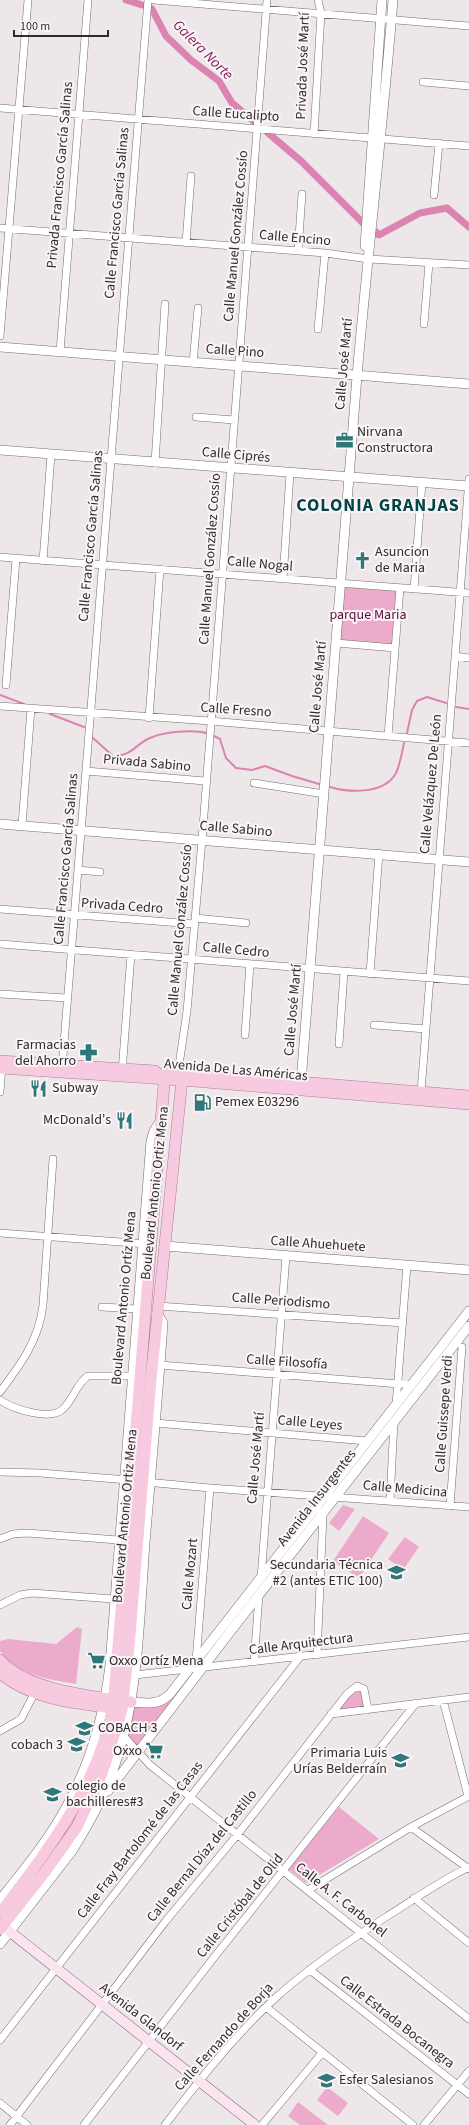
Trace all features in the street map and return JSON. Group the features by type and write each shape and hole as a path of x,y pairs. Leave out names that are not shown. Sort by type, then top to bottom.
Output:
{"main road":[{"name":"Avenida De Las Américas","path":"1,1065 301,1082 469,1096"},
{"name":"Boulevard Antonio Ortiz Mena","path":"137,1481 136,1376 146,1244 165,1075"},
{"name":"Avenida De Las Américas","path":"180,1076 469,1104"},
{"name":"Boulevard Antonio Ortiz Mena","path":"3,1927 77,1827 97,1786 115,1712 137,1481 165,1246 179,1102 180,1076"},
{"path":"162,1102 171,1100 179,1102"},
{"path":"0,1660 17,1674 38,1684 115,1712"},
{"path":"0,1673 18,1686 34,1694 92,1705 115,1712"},
{"name":"Boulevard Antonio Ortiz Mena","path":"0,1912 48,1850 70,1817 90,1776 115,1712"},
{"name":"Avenida Glandorf","path":"3,1927 256,2125"}],"street":[{"path":"0,336 28,0"},
{"name":"Privada Francisco García Salinas","path":"60,352 68,234 88,0"},
{"name":"Calle Francisco García Salinas","path":"62,1069 127,238 148,0"},
{"path":"154,0 208,2 266,10 320,13 469,26"},
{"name":"Calle Manuel González Cossío","path":"180,1076 202,840 205,781 267,0"},
{"name":"Privada José Martí","path":"314,134 320,13 318,0"},
{"name":"Calle José Martí","path":"367,259 372,138 382,0"},
{"name":"Calle José Martí","path":"301,1082 357,376 367,259 382,139 393,0"},
{"path":"423,82 469,86"},
{"name":"Calle Eucalipto","path":"0,108 469,146"},
{"path":"434,195 439,143"},
{"path":"186,243 191,176"},
{"path":"298,251 302,194"},
{"name":"Calle Encino","path":"0,228 325,253 367,259 469,265"},
{"path":"318,329 325,253"},
{"path":"424,324 429,263"},
{"path":"155,463 165,304"},
{"path":"193,363 198,308"},
{"name":"Calle Pino","path":"0,347 469,384"},
{"path":"196,417 234,420"},
{"name":"Calle Ciprés","path":"0,450 110,460 422,483 469,484"},
{"path":"43,560 51,455"},
{"path":"283,579 290,473"},
{"path":"414,589 422,483"},
{"name":"Calle Velázquez De León","path":"421,1092 459,592 469,484"},
{"name":"Calle Nogal","path":"0,557 469,593"},
{"path":"6,685 16,559"},
{"path":"149,718 160,569"},
{"path":"388,736 400,588"},
{"path":"336,643 395,648"},
{"path":"455,656 469,658"},
{"name":"Calle Fresno","path":"0,706 329,730 469,743"},
{"path":"22,826 31,708"},
{"name":"Privada Sabino","path":"86,771 205,781"},
{"path":"254,783 324,794"},
{"name":"Calle Sabino","path":"0,824 379,853 469,862"},
{"path":"370,974 379,853"},
{"path":"78,870 100,872"},
{"name":"Privada Cedro","path":"0,910 194,921 246,922"},
{"name":"Calle Cedro","path":"0,944 370,974 469,980"},
{"path":"122,1073 131,954"},
{"path":"245,1035 250,964"},
{"path":"339,1044 344,972"},
{"path":"0,994 67,998"},
{"path":"374,1024 426,1029"},
{"path":"0,1092 1,1065"},
{"path":"0,1392 27,1356 40,1326 43,1305 53,1160"},
{"path":"0,1234 146,1244"},
{"name":"Boulevard Antonio Ortíz Mena","path":"136,1376 137,1309 146,1244"},
{"name":"Calle Ahuehuete","path":"165,1246 469,1270"},
{"name":"Calle José Martí","path":"254,1662 286,1256"},
{"path":"396,1405 407,1265"},
{"path":"102,1307 137,1309"},
{"path":"0,1944 3,1927 72,1851 100,1802 111,1777 115,1712 113,1599 118,1540 155,1423 163,1323 158,1310"},
{"name":"Calle Periodismo","path":"158,1310 281,1314 403,1323"},
{"name":"Avenida Insurgentes","path":"115,1712 161,1702 170,1694 190,1670 199,1665 259,1596 319,1511 325,1496 469,1311"},
{"name":"Avenida Insurgentes","path":"100,1802 138,1752 260,1578 319,1511 336,1497 394,1421 461,1347 469,1326"},
{"path":"443,1346 461,1347"},
{"name":"Calle Guissepe Verdi","path":"450,1506 461,1347"},
{"name":"Calle Filosofía","path":"160,1366 412,1385"},
{"path":"0,1400 19,1410 54,1414 65,1408 82,1381 88,1376 136,1376"},
{"path":"390,1501 394,1421"},
{"name":"Calle Leyes","path":"155,1423 368,1441"},
{"name":"Calle Medicina","path":"0,1472 40,1472 210,1488 469,1507"},
{"path":"0,1900 40,1849 66,1807 86,1763 135,1675 137,1481"},
{"name":"Calle Mozart","path":"199,1665 210,1488"},
{"path":"317,1655 319,1511"},
{"path":"0,1539 13,1534 27,1533 118,1540"},
{"path":"0,1605 20,1595 32,1593 113,1599"},
{"name":"Calle Arquitectura","path":"199,1665 254,1662 469,1637"},
{"name":"Calle Fray Bartolomé de las Casas","path":"0,2040 300,1657"},
{"path":"135,1675 190,1670"},
{"name":"Calle Bernal Díaz del Castillo","path":"10,2125 165,1922 237,1835 351,1689 359,1685 365,1690 368,1710"},
{"path":"0,1731 21,1719 34,1694"},
{"path":"331,1714 469,1697"},
{"path":"308,1890 411,1826 469,1796 443,1700"},
{"name":"Calle Cristóbal de Olid","path":"84,2125 150,2042 212,1960 284,1872 416,1703"},
{"name":"Calle A. F. Carbonel","path":"115,1712 138,1752 190,1798 468,2015"},
{"path":"411,1826 468,1868"},
{"name":"Calle Fernando de Borja","path":"165,2125 199,2080 266,2007 310,1970 361,1933 414,1898 468,1868"},
{"path":"414,1898 469,1943"},
{"name":"Calle Estrada Bocanegra","path":"310,1970 469,2094"},
{"path":"266,2007 413,2125"},
{"path":"262,2125 322,2053"},
{"path":"424,2125 469,2071"},
{"path":"0,2103 28,2125"}],"green space":[{"name":"parque Maria","path":"343,587 398,591 392,645 340,640"},
{"path":"343,1505 355,1509 339,1531 329,1523"},
{"path":"363,1516 389,1533 359,1578 333,1561"},
{"path":"405,1537 419,1547 403,1570 388,1559"},
{"path":"77,1627 82,1629 76,1684 44,1678 25,1671 16,1666 0,1651 0,1641 8,1639 56,1644"},
{"path":"202,1668 138,1751 124,1734 131,1702 156,1703 190,1670"},
{"path":"359,1685 368,1710 331,1714"},
{"path":"339,1807 379,1839 306,1883 288,1869"},
{"path":"327,2087 348,2103 338,2116 317,2100"},
{"path":"298,2102 328,2125 300,2125 288,2116"}],"waterway":[{"name":"Galera Norte","path":"126,0 142,5"},
{"name":"Galera Norte","path":"152,9 166,36 191,60 219,81 232,103 256,123"},
{"name":"Galera Norte","path":"268,133 301,161 363,223"},
{"name":"Galera Norte","path":"376,232 379,235 420,213 447,208 469,227"},
{"path":"0,695 24,704"},
{"path":"407,733 412,710 417,701 427,697 446,703"},
{"path":"456,707 469,709"},
{"path":"50,714 84,727"},
{"path":"93,738 113,756 130,752 150,738 162,734 186,731 206,733"},
{"path":"212,735 220,739 226,758 236,768 252,770 265,766 319,784"},
{"path":"330,787 357,791 384,785 391,780 396,773 404,743"}],"place":[{"name":"Nirvana Constructora","path":"344,440"},
{"name":"Asuncion de Maria","path":"362,560"},
{"name":"Farmacias del Ahorro","path":"89,1053"},
{"name":"Subway","path":"39,1088"},
{"name":"Pemex E03296","path":"202,1102"},
{"name":"McDonald's","path":"124,1120"},
{"name":"Secundaria Técnica #2 (antes ETIC 100)","path":"396,1573"},
{"name":"Oxxo Ortíz Mena","path":"96,1661"},
{"name":"COBACH 3","path":"85,1728"},
{"name":"cobach 3","path":"76,1745"},
{"name":"Oxxo","path":"155,1751"},
{"name":"Primaria Luis Urías Belderraín","path":"400,1761"},
{"name":"colegio de bachilleres#3","path":"53,1794"},
{"name":"Esfer Salesianos","path":"326,2080"}],"district":[{"name":"COLONIA GRANJAS","path":"378,505"}]}
